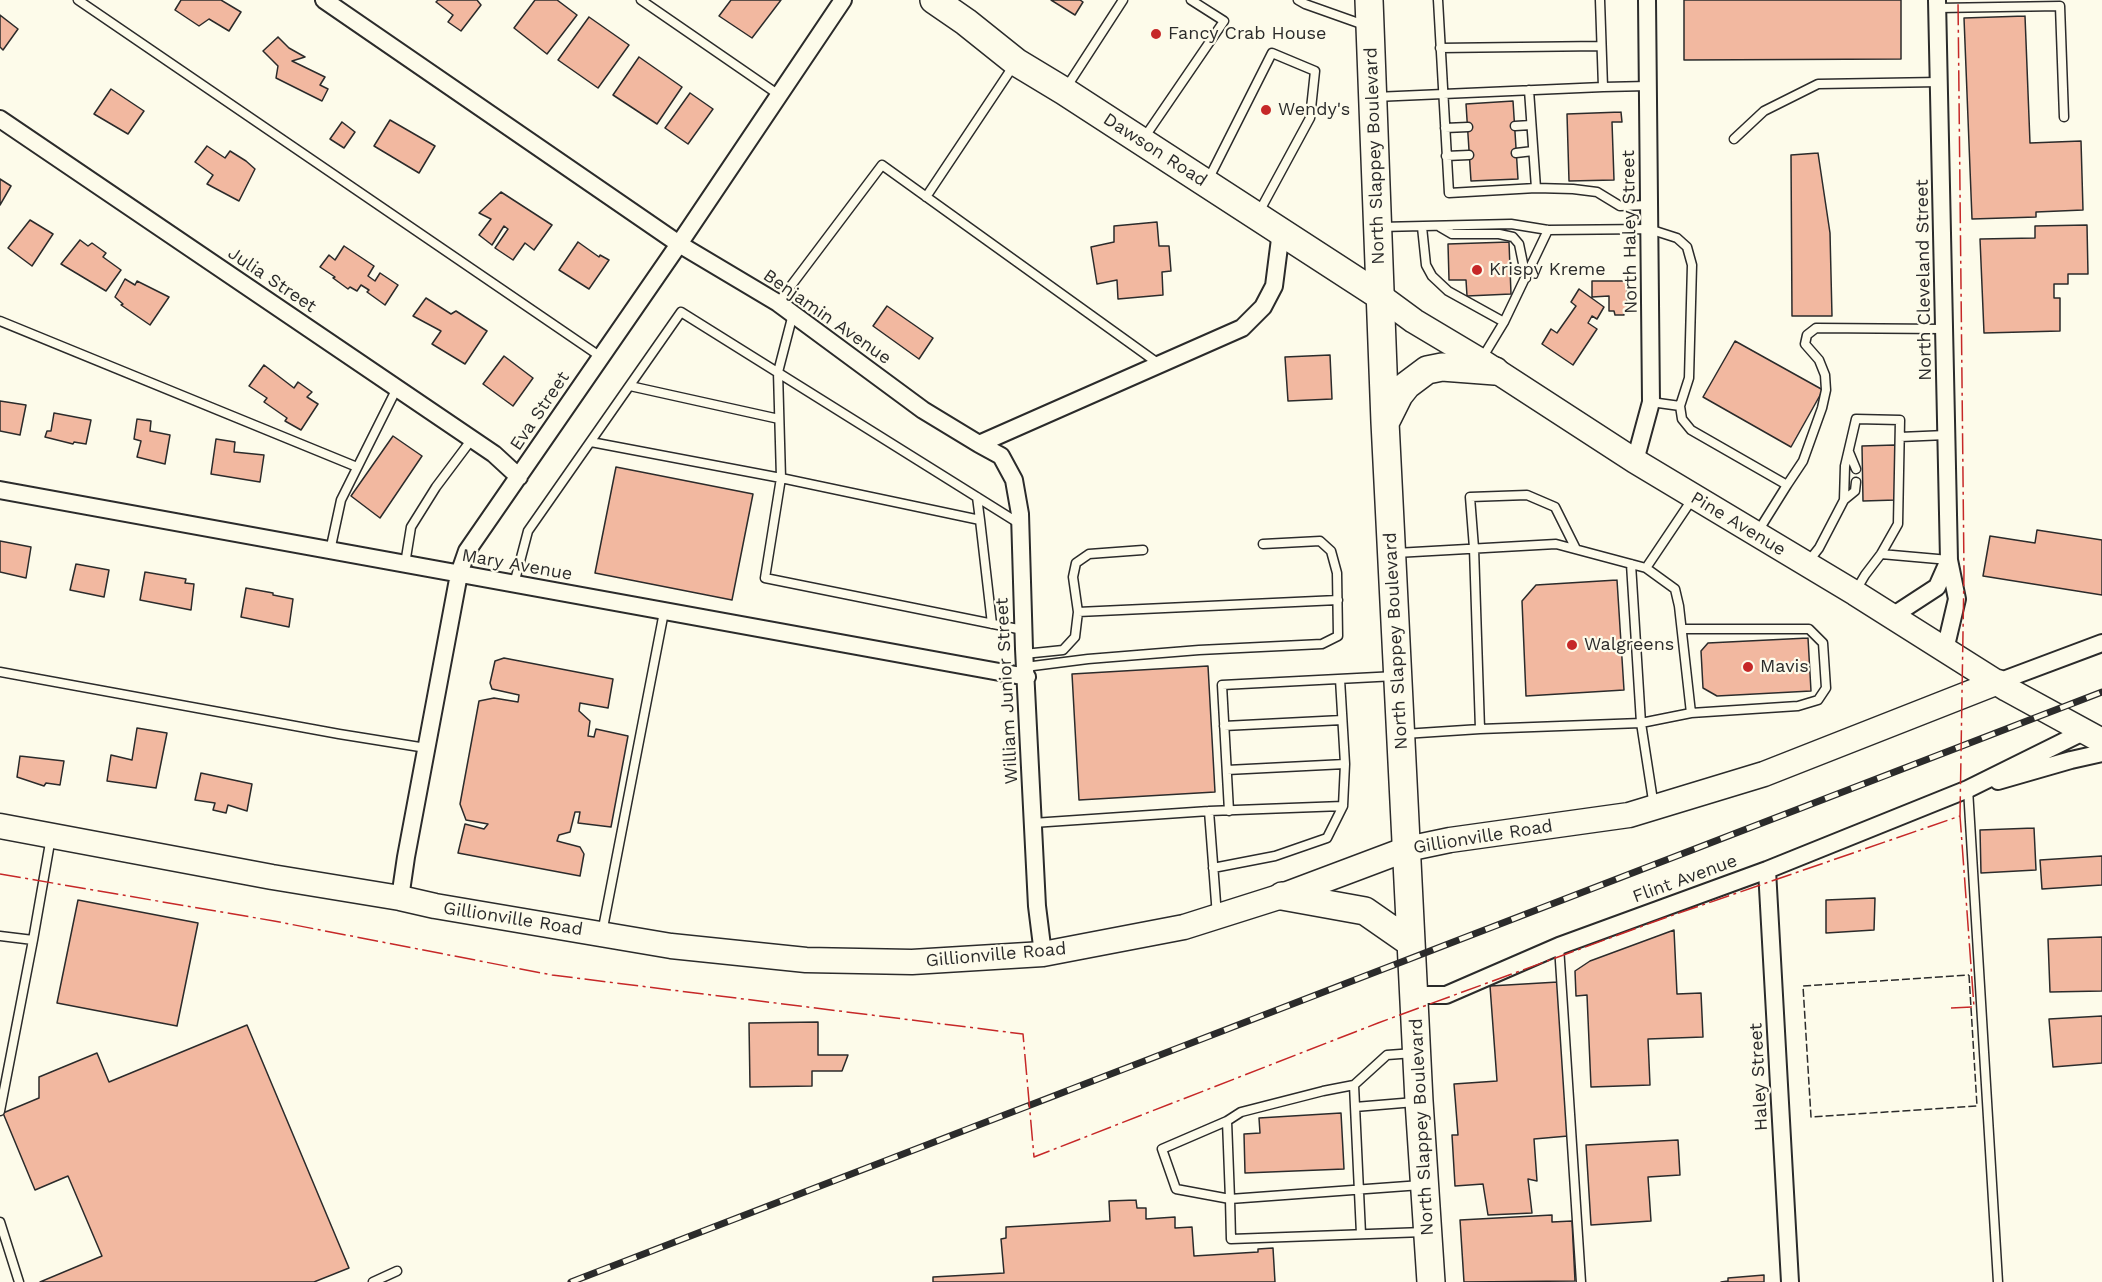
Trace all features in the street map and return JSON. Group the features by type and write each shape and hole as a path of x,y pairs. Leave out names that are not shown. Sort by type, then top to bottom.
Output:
{"main road":[{"name":"Dawson Road","path":"933,0 966,22 1016,62 1380,296"},
{"name":"North Slappey Boulevard","path":"1369,0 1385,422 1419,1101 1431,1282"},
{"name":"Pine Avenue","path":"1380,296 1414,321 1635,461 1998,682 2093,736"},
{"path":"1385,422 1407,385 1427,370 1442,367 1488,366"},
{"name":"Gillionville Road","path":"0,826 435,906 670,946 806,960 912,962 1043,954 1153,934 1217,917 1282,896 1407,849 1450,840 1629,815 1764,774 1998,682"},
{"path":"1282,896 1365,911 1411,943"}],"street":[{"name":"Benjamin Avenue","path":"324,0 679,244 778,303 923,410 979,444"},
{"name":"Eva Street","path":"400,898 459,574 467,551 679,244 843,0"},
{"name":"North Haley Street","path":"1635,461 1651,402 1647,0"},
{"name":"North Cleveland Street","path":"1937,4 1949,560 1957,599 1945,650"},
{"name":"Julia Street","path":"0,119 494,454 519,477"},
{"path":"979,444 1242,328 1263,307 1274,286 1281,231"},
{"name":"William Junior Street","path":"979,444 1001,456 1014,480 1020,524 1037,906 1043,954"},
{"name":"Mary Avenue","path":"0,490 664,612 1025,666"},
{"name":"North Cleveland Street","path":"1891,617 1937,587 1949,560"},
{"path":"1998,682 2102,643"},
{"name":"Flint Avenue","path":"1414,995 1446,994 1559,946 1767,870 2093,736"},
{"name":"Flint Avenue","path":"1968,789 2102,753"},
{"name":"Haley Street","path":"1767,870 1790,1282"}],"lane":[{"path":"78,0 601,357"},
{"path":"641,0 779,95"},
{"path":"1064,91 1123,0"},
{"path":"1142,141 1224,21 1191,0"},
{"path":"1438,0 1449,194 1536,188 1597,192 1620,206 1649,205"},
{"path":"1600,0 1603,87"},
{"path":"1302,1 1370,27"},
{"path":"1937,4 2060,6 2064,117"},
{"path":"1440,48 1601,46"},
{"path":"1206,183 1272,53 1315,71 1310,118 1257,216"},
{"path":"926,197 1016,62"},
{"path":"1734,139 1764,111 1818,84 1939,82"},
{"path":"1373,97 1648,86"},
{"path":"1529,90 1536,188"},
{"path":"1515,126 1531,125"},
{"path":"1445,128 1468,127"},
{"path":"1516,153 1533,151"},
{"path":"1446,156 1469,155"},
{"path":"778,303 882,165 1160,364"},
{"path":"1377,227 1511,224 1548,230 1649,229 1677,238 1687,247 1692,265 1689,378 1680,406 1682,419 1691,430 1787,485"},
{"path":"1422,227 1426,265 1432,276 1448,291 1504,322"},
{"path":"1440,227 1452,234 1499,234 1513,237 1519,243 1526,278"},
{"path":"1488,366 1504,322 1548,230"},
{"path":"514,584 528,531 681,312 1020,524"},
{"path":"793,314 778,372 781,478 765,578 1023,630"},
{"path":"0,321 357,467"},
{"path":"1756,534 1803,461 1822,408 1826,390 1825,375 1819,360 1805,344 1807,335 1816,328 1944,329"},
{"path":"630,386 779,419"},
{"path":"330,550 341,500 397,388"},
{"path":"1651,402 1680,406"},
{"path":"1844,500 1845,466 1856,419 1900,420 1898,524 1855,593"},
{"path":"1900,437 1946,435"},
{"path":"405,564 411,527 436,487 472,439"},
{"path":"591,442 781,478 980,520"},
{"path":"1850,452 1857,469"},
{"path":"1806,565 1819,548 1844,500 1855,491 1856,482"},
{"path":"1480,729 1474,548 1470,497 1527,495 1555,507 1576,549"},
{"path":"977,496 992,624"},
{"path":"1646,568 1694,496"},
{"path":"1025,666 1199,650 1322,644 1338,636 1337,573 1331,551 1320,541 1263,544"},
{"path":"1392,553 1556,544 1646,568 1675,589 1692,713"},
{"path":"1025,666 1063,650 1075,637 1078,612 1073,577 1076,563 1089,554 1143,550"},
{"path":"1881,554 1949,560"},
{"path":"1631,564 1641,723 1654,807"},
{"path":"1078,612 1338,600"},
{"path":"602,934 664,612"},
{"path":"1401,734 1641,723 1692,713 1798,706 1818,700 1826,688 1823,643 1809,629 1682,629"},
{"path":"0,672 426,748"},
{"path":"1229,811 1222,686 1398,676"},
{"path":"1213,868 1275,856 1327,838 1343,806 1345,764 1340,679"},
{"path":"1224,726 1342,720"},
{"path":"1227,770 1345,764"},
{"path":"1968,789 1998,1282"},
{"path":"1033,823 1343,806"},
{"path":"1209,812 1217,917"},
{"path":"0,1111 51,835"},
{"path":"0,936 33,940"},
{"path":"1559,946 1581,1282"},
{"path":"1417,1053 1387,1055 1354,1085 1241,1112 1227,1121 1162,1149 1176,1189 1230,1199 1425,1185"},
{"path":"1354,1085 1361,1234"},
{"path":"1355,1107 1419,1101"},
{"path":"1227,1121 1231,1239 1428,1232"},
{"path":"0,1222 19,1282"},
{"path":"373,1282 397,1271"}],"building":[{"path":"181,0 221,0 241,12 229,31 209,19 199,26 175,10"},
{"path":"438,0 477,0 481,5 461,31 448,22 453,15 436,2"},
{"path":"535,0 557,0 577,15 547,54 514,28"},
{"path":"731,0 781,0 752,38 719,16"},
{"path":"1051,0 1080,0 1083,2 1075,15"},
{"path":"1684,0 1901,0 1901,59 1684,60"},
{"path":"0,15 18,29 3,50 0,47"},
{"path":"2025,16 2030,143 2081,141 2083,210 2036,212 2036,217 1972,219 1964,18"},
{"path":"589,17 629,45 598,88 558,60"},
{"path":"278,37 289,48 305,57 292,61 325,77 320,85 328,89 322,101 276,78 278,66 263,51"},
{"path":"639,57 682,87 657,124 613,95"},
{"path":"111,89 144,111 128,134 94,114"},
{"path":"690,93 713,109 688,144 665,128"},
{"path":"1513,101 1518,179 1471,181 1466,104"},
{"path":"1621,112 1622,122 1612,122 1614,180 1569,181 1567,114"},
{"path":"390,120 435,146 419,173 374,146"},
{"path":"342,122 355,132 344,148 330,139"},
{"path":"207,146 225,158 230,151 255,169 239,201 207,184 213,175 195,162"},
{"path":"1818,153 1830,233 1832,316 1792,316 1791,155"},
{"path":"0,179 11,186 0,205"},
{"path":"501,192 552,225 534,250 525,243 513,260 495,248 508,229 504,226 492,245 479,235 491,219 479,213"},
{"path":"30,220 53,234 32,266 8,248"},
{"path":"1157,222 1159,246 1169,246 1171,271 1162,272 1163,295 1118,299 1117,280 1097,284 1091,247 1114,242 1114,226"},
{"path":"2087,225 2088,274 2068,274 2068,284 2054,284 2054,298 2060,298 2060,331 1984,333 1980,239 2035,238 2035,226"},
{"path":"80,240 88,246 92,243 106,253 103,257 121,270 106,291 61,264"},
{"path":"578,242 599,257 600,255 609,260 589,289 559,270"},
{"path":"1509,242 1511,294 1467,296 1466,280 1449,280 1448,244"},
{"path":"344,246 374,266 368,276 375,281 380,273 398,285 385,305 361,285 357,291 350,287 348,289 320,267 329,255 335,260"},
{"path":"125,279 135,285 137,281 169,297 150,325 121,305 123,304 115,297"},
{"path":"1592,281 1627,281 1627,311 1624,315 1615,315 1614,311 1609,311 1609,296 1592,297"},
{"path":"1579,289 1604,307 1597,319 1592,316 1588,323 1597,329 1573,365 1542,344 1551,329 1557,333 1576,306 1571,302"},
{"path":"426,298 451,314 456,311 487,331 465,364 432,344 441,331 413,316"},
{"path":"887,306 933,338 919,359 873,326"},
{"path":"1735,341 1823,390 1791,447 1703,397"},
{"path":"1330,355 1332,399 1288,401 1285,357"},
{"path":"504,356 533,378 513,406 483,384"},
{"path":"264,365 294,388 298,382 312,392 307,397 318,404 301,430 285,421 287,418 264,402 267,398 249,386"},
{"path":"0,401 26,405 20,435 0,431"},
{"path":"54,413 91,420 86,444 74,442 73,444 45,437 47,431 51,431"},
{"path":"137,419 151,421 150,431 170,435 165,464 137,457 141,441 134,439"},
{"path":"393,436 422,456 380,518 351,496"},
{"path":"216,439 235,442 234,452 264,455 260,482 211,474"},
{"path":"1895,445 1896,500 1863,501 1862,446"},
{"path":"616,467 753,494 732,600 595,573"},
{"path":"2037,530 2102,540 2102,595 1983,576 1990,536 2035,543"},
{"path":"0,541 31,547 26,578 0,572"},
{"path":"76,564 109,570 104,597 70,590"},
{"path":"145,572 186,579 185,583 194,584 191,610 140,600"},
{"name":"Walgreens","path":"1617,580 1624,690 1526,696 1522,601 1536,585"},
{"path":"246,588 293,599 289,627 241,617"},
{"path":"1808,638 1811,691 1717,696 1703,688 1701,651 1708,643"},
{"path":"504,658 613,679 608,708 580,703 579,711 590,721 588,736 594,737 596,729 628,736 611,827 578,823 580,812 575,812 570,832 559,835 557,841 580,847 584,854 580,876 458,853 465,824 484,829 488,824 466,820 460,804 479,701 494,698 518,702 519,695 492,689 490,683 495,661"},
{"path":"1208,666 1215,792 1079,800 1072,674"},
{"path":"137,728 167,733 156,788 107,781 111,755 132,760"},
{"path":"20,756 64,761 60,785 46,783 44,786 17,777"},
{"path":"201,773 252,784 247,811 228,805 226,813 213,810 215,803 195,800"},
{"path":"2034,828 2036,870 1981,873 1980,830"},
{"path":"2102,856 2102,885 2042,889 2040,860"},
{"path":"1875,898 1874,930 1826,933 1826,900"},
{"path":"78,900 198,923 177,1026 57,1003"},
{"path":"1674,930 1677,994 1701,993 1703,1037 1648,1039 1650,1085 1591,1087 1587,995 1576,996 1575,971 1590,961"},
{"path":"2102,937 2102,991 2050,992 2048,939"},
{"path":"1558,982 1568,1136 1534,1139 1537,1181 1528,1179 1532,1213 1488,1215 1483,1184 1455,1186 1452,1135 1458,1135 1454,1084 1497,1081 1490,986"},
{"path":"2102,1016 2102,1063 2053,1067 2049,1019"},
{"path":"818,1022 818,1055 848,1055 842,1071 812,1071 812,1086 750,1087 749,1023"},
{"path":"247,1025 349,1268 314,1282 40,1282 102,1256 68,1176 35,1190 3,1113 39,1098 39,1077 97,1053 109,1082"},
{"path":"1341,1113 1344,1169 1245,1173 1244,1134 1260,1133 1259,1118"},
{"path":"1678,1140 1680,1175 1648,1177 1651,1221 1591,1225 1586,1145"},
{"path":"1136,1200 1137,1208 1146,1208 1146,1219 1175,1217 1175,1228 1192,1227 1194,1256 1258,1252 1258,1249 1273,1248 1275,1282 933,1282 933,1277 1004,1273 1001,1239 1006,1238 1006,1227 1110,1221 1109,1201"},
{"path":"1552,1215 1552,1222 1572,1221 1575,1281 1464,1282 1460,1220"},
{"path":"1764,1275 1764,1282 1721,1282 1728,1281 1728,1278"}],"railway":[{"path":"571,1282 2102,692"}],"fence":[{"path":"1969,975 1977,1106 1811,1117 1803,986 1969,975"}],"power":[{"path":"0,874 274,921 552,975 1023,1034 1034,1157 1378,1023 1659,920 1960,816 1964,572 1958,0"},
{"path":"1951,1008 1974,1007 1960,816"}],"place":[{"name":"Fancy Crab House","path":"1156,34"},
{"name":"Wendy's","path":"1266,110"},
{"name":"Krispy Kreme","path":"1477,270"},
{"name":"Walgreens","path":"1572,645"},
{"name":"Mavis","path":"1748,667"}]}
